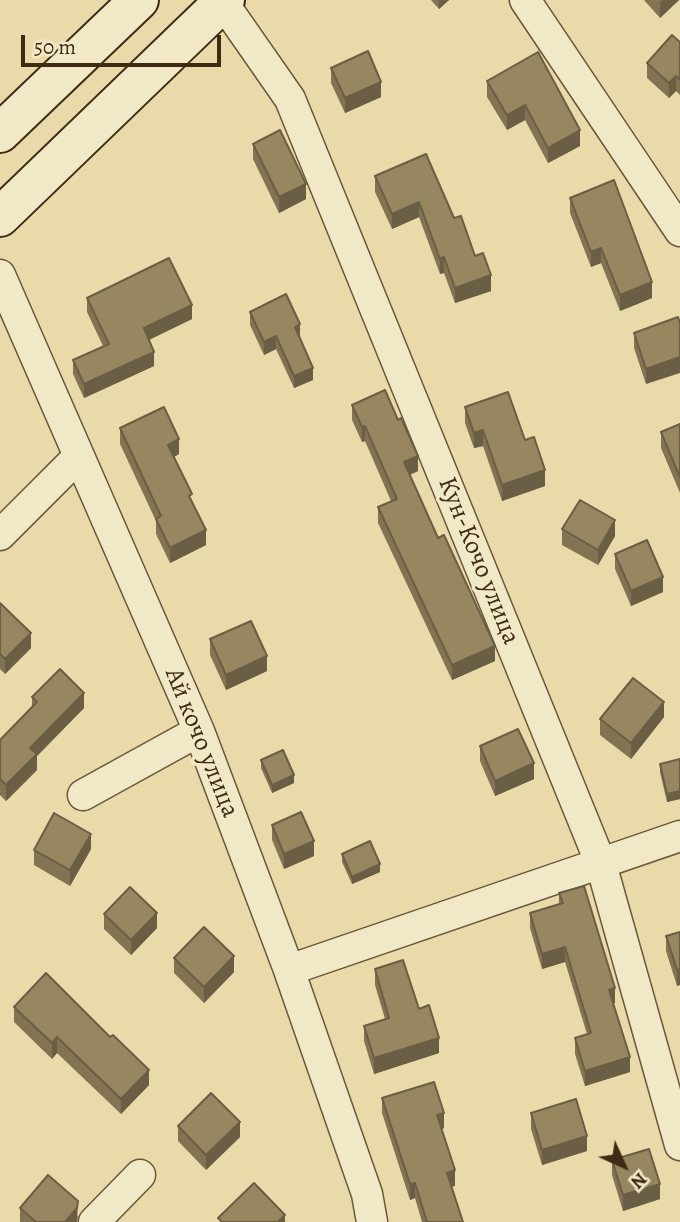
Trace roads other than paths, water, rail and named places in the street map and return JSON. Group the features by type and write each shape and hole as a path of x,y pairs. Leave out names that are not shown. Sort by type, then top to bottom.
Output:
{"main road":[{"path":"0,133 139,0"},
{"path":"0,217 223,1"}],"street":[{"path":"526,0 680,231"},
{"name":"Кун-Кочо улица","path":"223,1 290,99 601,864 680,1145"},
{"name":"Ай кочо улица","path":"0,275 199,731 289,971 367,1194 372,1222"},
{"path":"0,535 79,456"},
{"path":"83,796 199,731"},
{"path":"289,971 680,835"},
{"path":"94,1222 140,1175"}]}
